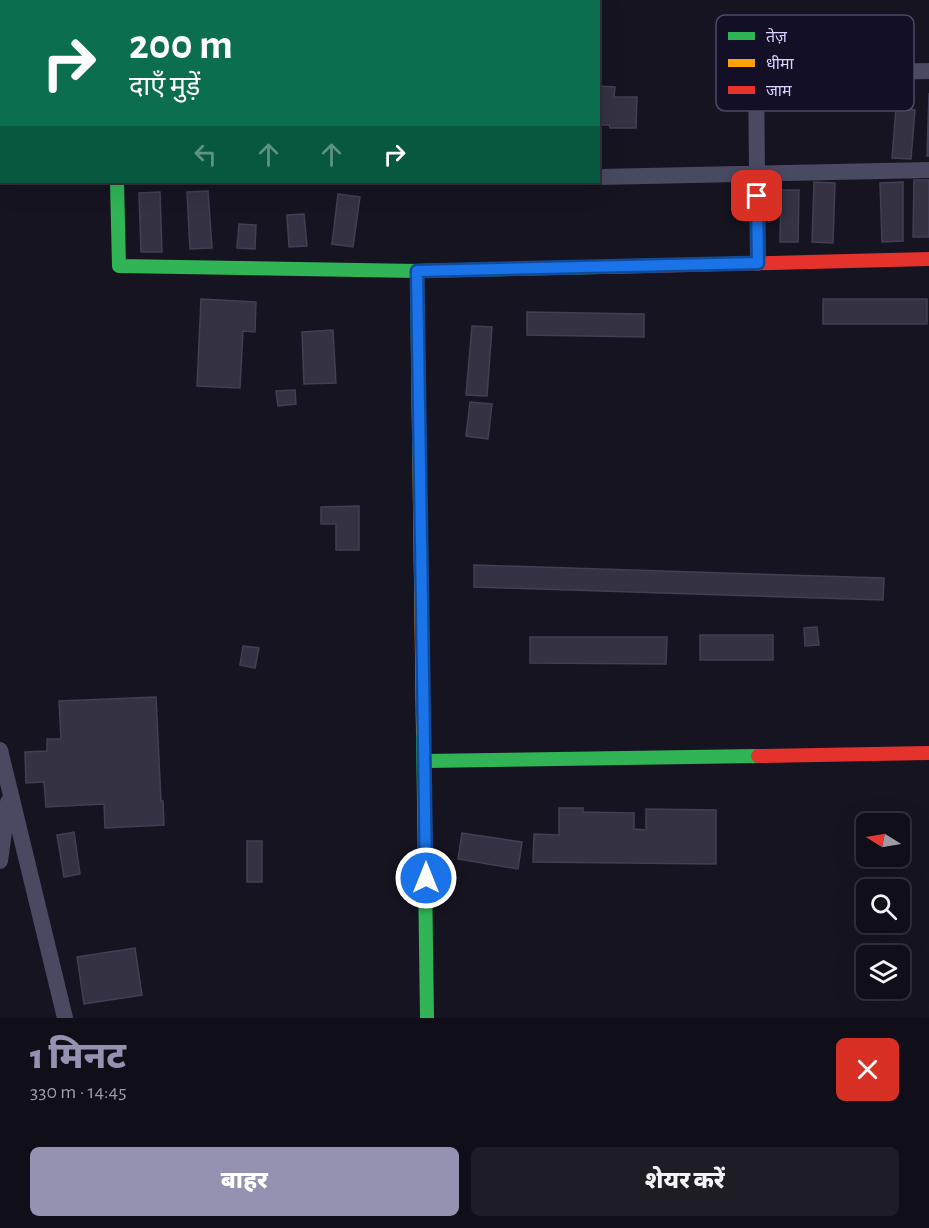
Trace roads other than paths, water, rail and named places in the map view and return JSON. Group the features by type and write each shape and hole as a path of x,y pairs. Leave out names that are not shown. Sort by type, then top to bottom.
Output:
{"street":[{"path":"914,71 929,71"},
{"path":"756,111 758,263"},
{"path":"600,177 929,170"},
{"path":"117,183 119,266 417,271 929,259"},
{"path":"417,271 427,1018"},
{"path":"0,750 65,1018"},
{"path":"425,760 929,753"},
{"path":"0,861 9,793"}]}
